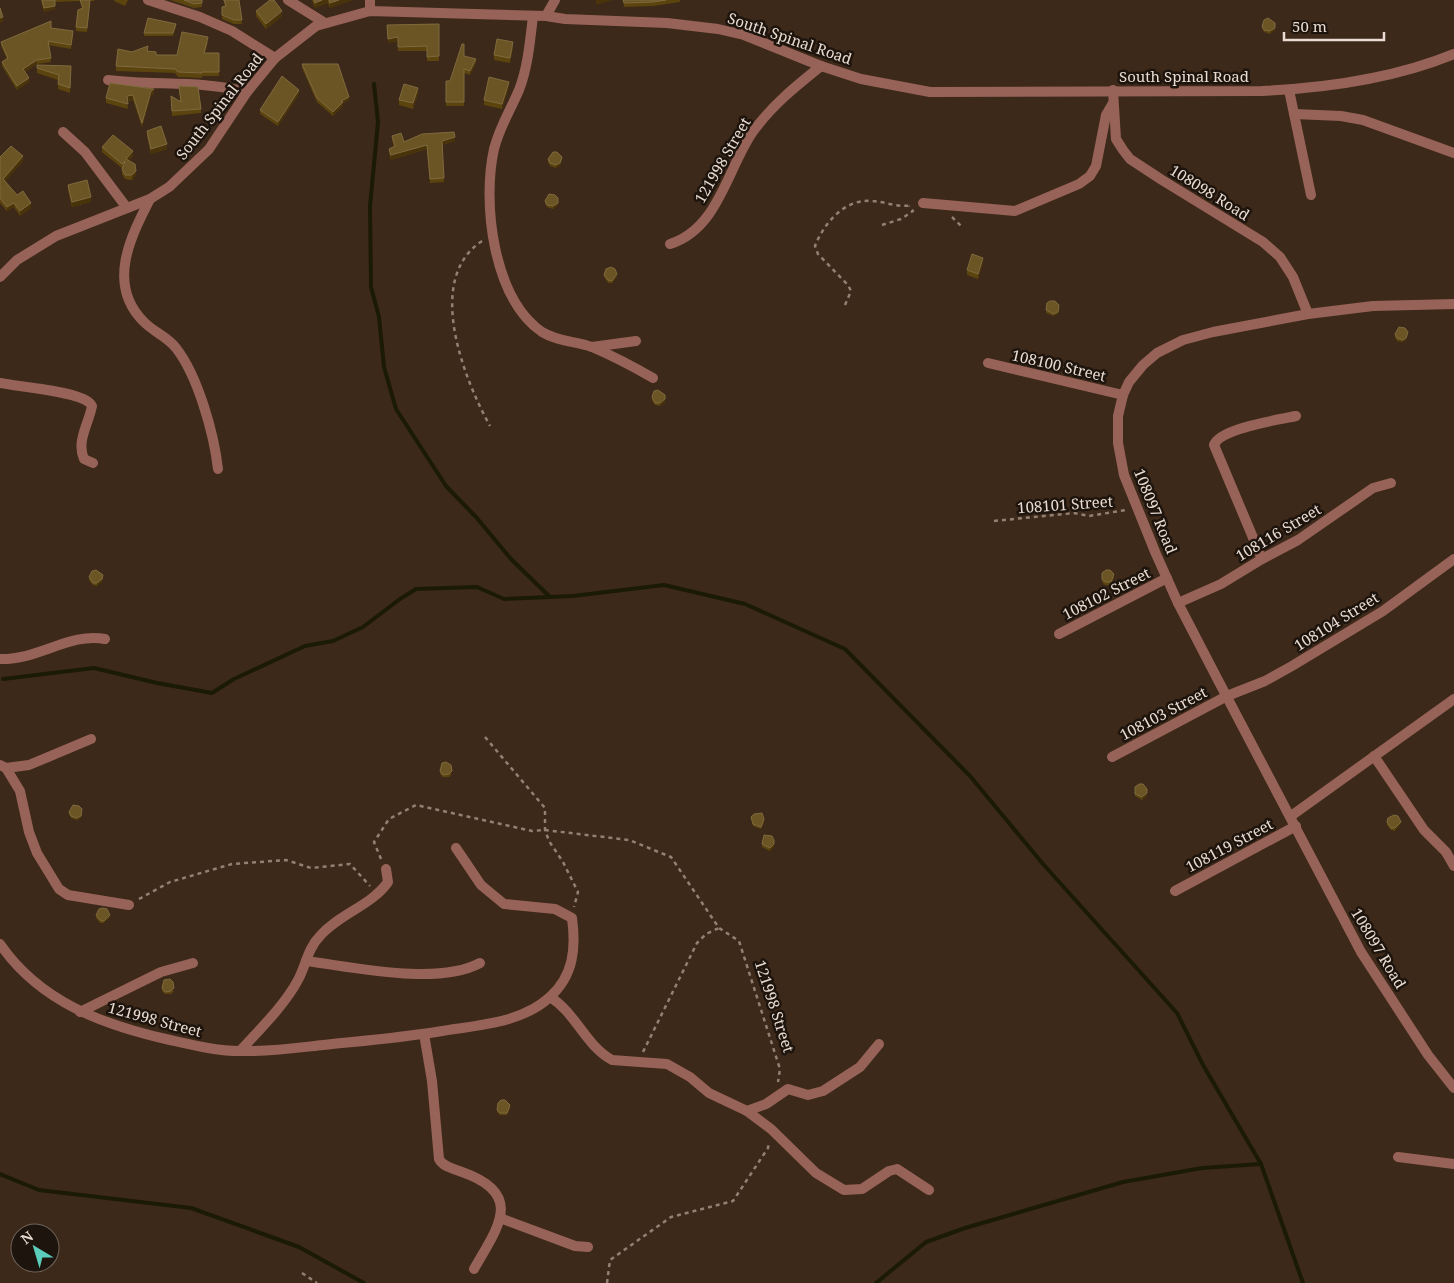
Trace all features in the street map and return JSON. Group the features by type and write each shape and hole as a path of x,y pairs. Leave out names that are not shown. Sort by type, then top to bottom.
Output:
{"street":[{"path":"148,0 200,17 232,31 275,58"},
{"path":"288,0 325,23"},
{"path":"370,0 370,11"},
{"path":"546,16 555,0"},
{"name":"South Spinal Road","path":"0,277 17,260 56,236 150,199 169,187 208,149 247,92 275,58 304,34 325,23 370,11 546,16 565,19 667,23 718,28 744,35 821,66 870,81 930,92 1289,90 1357,82 1432,63 1454,54"},
{"path":"533,16 526,65 519,90 503,119 494,150 488,191 494,233 505,282 511,296 525,315 541,331 554,338 591,347 654,378"},
{"name":"121998 Street","path":"670,244 685,240 702,223 719,199 752,134 794,87 821,66"},
{"path":"108,80 148,84 202,84 247,92"},
{"name":"108098 Road","path":"1112,90 1116,139 1130,159 1196,202 1263,242 1280,257 1293,277 1308,314"},
{"path":"1289,90 1311,195"},
{"path":"924,203 1015,211 1079,184 1090,176 1096,166 1106,115 1114,102"},
{"path":"1294,114 1341,116 1363,120 1454,153"},
{"path":"63,132 85,152 127,208"},
{"path":"150,199 128,244 123,271 125,289 134,312 170,342 184,361 212,429 218,469"},
{"name":"108097 Road","path":"1454,304 1374,306 1308,314 1213,332 1183,340 1157,354 1143,365 1129,382 1123,395 1118,416 1118,443 1124,475 1178,604 1361,952 1428,1055 1454,1088"},
{"path":"591,347 636,342"},
{"name":"108100 Street","path":"988,363 1123,395"},
{"path":"0,383 76,395 90,401 92,406 81,445 81,453 84,458 93,463"},
{"path":"1262,558 1214,445 1217,438 1228,432 1296,416"},
{"name":"108116 Street","path":"1178,604 1221,584 1262,558 1298,540 1373,488 1391,483"},
{"name":"108104 Street","path":"1227,696 1265,681 1352,632 1454,559"},
{"name":"108102 Street","path":"1059,634 1167,578"},
{"path":"0,659 36,654 79,639 94,637 105,639"},
{"name":"108103 Street","path":"1112,757 1227,696"},
{"path":"1291,816 1374,756 1452,704"},
{"path":"3,767 29,765 91,739"},
{"path":"1374,756 1424,830 1442,847 1454,866"},
{"path":"3,767 20,791 29,832 37,853 58,889 68,895 129,905"},
{"name":"108119 Street","path":"1175,891 1296,826"},
{"path":"456,848 481,885 504,904 555,908 572,918"},
{"path":"240,1051 272,1015 292,988 316,940 326,929 378,894 388,882 386,869"},
{"name":"121998 Street","path":"0,944 22,972 48,992 80,1012 133,1032 206,1048 240,1051 379,1040 424,1034 495,1022 529,1011 550,997 566,976 572,963 574,942 572,918"},
{"path":"306,961 398,973 454,973 480,963"},
{"path":"80,1012 161,972 193,963"},
{"path":"550,997 562,1004 584,1034 607,1057 612,1060 639,1060 667,1064 690,1077 709,1093 747,1111 771,1129 816,1174 844,1190 862,1189 889,1171 897,1169 929,1190"},
{"path":"424,1034 432,1081 439,1159 446,1166 478,1177 500,1199 500,1218 474,1269"},
{"path":"747,1111 766,1104 788,1089 808,1095 823,1091 860,1067 880,1044"},
{"path":"1398,1157 1454,1164"},
{"path":"500,1218 575,1246 588,1247"}],"path":[{"path":"845,305 851,292 848,285 818,254 815,246 821,231 831,218 847,206 863,200 909,206 924,203"},
{"path":"882,225 913,211 909,206"},
{"path":"490,426 472,394 452,318 454,278 473,247 494,233"},
{"name":"108101 Street","path":"994,521 1074,513 1089,516 1137,508"},
{"path":"485,737 546,808 545,830 549,841 563,862 578,892 572,918"},
{"name":"121998 Street","path":"386,869 374,842 389,819 416,805 532,831 545,830 629,840 671,857 719,928 739,940 780,1069 776,1097"},
{"path":"129,905 179,879 232,864 286,860 311,868 350,864 378,894"},
{"path":"639,1060 698,943 706,934 719,928"},
{"path":"608,1283 610,1260 671,1216 733,1201 768,1148 771,1129"},
{"path":"302,1273 317,1283"}],"building":[{"path":"42,0 55,0 55,6 44,8"},
{"path":"80,0 90,0 87,28 76,27 78,10 83,8"},
{"path":"184,0 202,0 202,3 194,4"},
{"path":"224,0 239,0 242,20 234,20 222,15 222,7 226,6"},
{"path":"270,0 274,0 282,11 266,24 256,11"},
{"path":"623,0 666,0 624,3"},
{"path":"148,18 176,24 173,33 144,33"},
{"path":"1268,18 1275,23 1275,28 1270,31 1264,30 1262,26 1264,20"},
{"path":"51,21 51,28 73,31 71,45 48,41 51,58 37,60 23,69 29,78 17,86 2,62 8,58 1,42"},
{"path":"439,24 439,56 427,57 427,46 398,47 398,37 388,39 387,25"},
{"path":"182,32 208,37 204,53 219,53 219,72 178,72 175,69 116,66 118,49 132,52 148,46 147,51 156,52 156,55 177,55"},
{"path":"497,39 513,42 510,58 494,55"},
{"path":"462,44 464,44 464,56 476,59 470,71 464,69 464,102 446,102 446,81 450,81"},
{"path":"302,64 338,64 349,97 341,101 343,102 333,112 317,98"},
{"path":"37,65 71,66 70,88 58,84 59,75 37,68"},
{"path":"282,76 299,90 278,122 260,110"},
{"path":"489,77 509,82 502,104 484,100"},
{"path":"110,83 154,89 151,91 142,123 133,95 127,96 128,104 106,98"},
{"path":"404,84 418,88 413,103 399,100"},
{"path":"179,86 198,87 201,109 172,111 171,96 181,102"},
{"path":"161,126 167,144 151,149 147,131"},
{"path":"454,132 455,137 442,141 444,178 430,179 427,145 391,155 389,149 395,146 392,136 401,133 404,142 422,134"},
{"path":"113,135 133,151 126,159 135,164 136,171 132,175 125,175 122,169 125,161 122,164 102,147"},
{"path":"11,146 23,156 3,179 17,195 23,191 31,203 20,211 14,203 7,207 0,198 0,157"},
{"path":"553,152 557,152 562,157 560,163 556,165 550,163 548,159"},
{"path":"87,180 91,197 72,202 68,185"},
{"path":"549,194 555,195 558,198 558,203 553,206 547,205 545,201"},
{"path":"972,254 983,258 978,274 967,270"},
{"path":"611,267 615,269 617,274 612,281 608,280 604,275 606,269"},
{"path":"1055,301 1059,305 1058,312 1054,314 1046,310 1047,303"},
{"path":"1399,327 1405,328 1408,332 1403,340 1397,338 1395,334"},
{"path":"658,390 665,395 665,399 660,403 655,403 652,397 654,391"},
{"path":"96,570 103,575 102,579 97,583 93,583 89,577 92,571"},
{"path":"1110,570 1114,574 1111,582 1105,582 1102,579 1102,573"},
{"path":"446,762 451,765 452,771 449,774 443,775 440,771 442,763"},
{"path":"1143,784 1147,789 1147,793 1142,797 1135,794 1135,787"},
{"path":"73,805 79,806 82,809 81,816 77,818 71,816 69,812"},
{"path":"762,813 764,819 761,827 753,824 751,817 754,814"},
{"path":"1394,815 1398,816 1401,822 1395,828 1391,828 1387,822 1388,818"},
{"path":"764,835 772,836 774,840 774,844 770,848 762,844"},
{"path":"99,909 107,909 110,915 104,921 100,920 96,915"},
{"path":"170,979 173,982 174,988 171,991 165,992 162,988 164,980"},
{"path":"501,1100 505,1100 510,1105 507,1113 500,1113 497,1110 498,1103"}],"waterway":[{"path":"374,84 378,122 370,206 371,287 379,317 384,367 396,409 446,486 476,517 511,559 550,597"},
{"path":"3,679 94,668 157,683 212,693 234,679 305,646 333,641 363,627 416,589 477,587 504,599 573,596 664,585 745,604 845,649 970,776 1043,864 1177,1013 1203,1065 1261,1164 1303,1283"},
{"path":"876,1283 926,1242 965,1228 1123,1182 1202,1168 1261,1164"},
{"path":"0,1174 39,1190 191,1208 299,1247 364,1283"}]}
